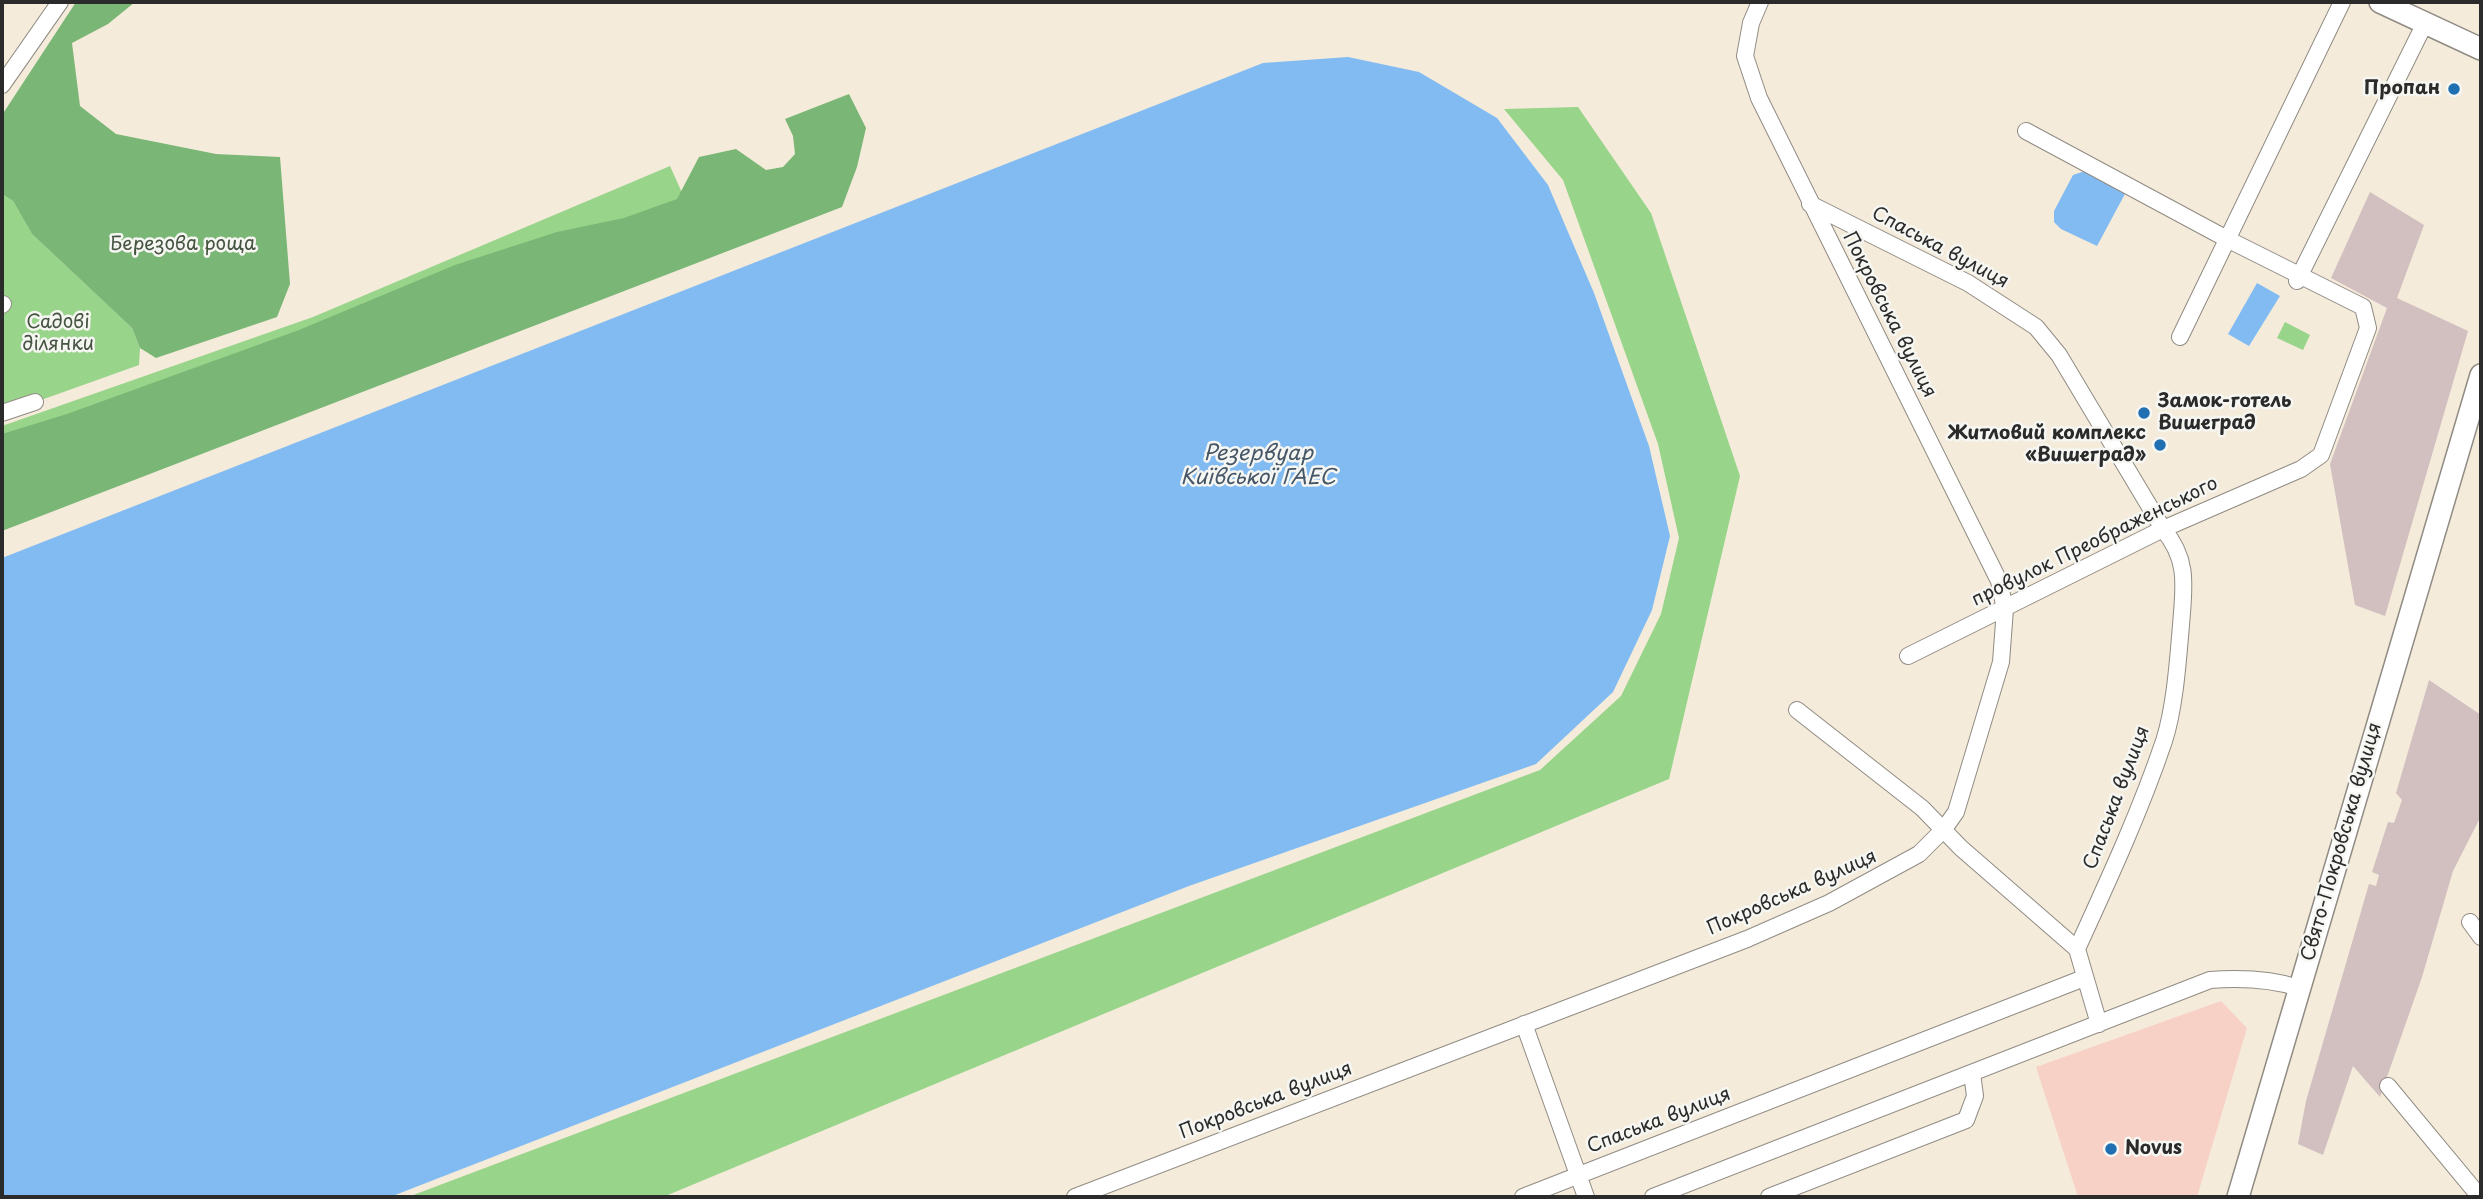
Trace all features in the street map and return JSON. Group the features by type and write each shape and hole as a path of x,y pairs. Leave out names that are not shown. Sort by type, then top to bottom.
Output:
{"main road":[{"path":"2380,2 2414,13 2481,49"},
{"name":"Свято-Покровська вулиця","path":"2238,1197 2481,375"}],"street":[{"path":"2,85 60,2"},
{"name":"Покровська вулиця","path":"1075,1197 1747,939 1829,904 1919,854 1944,829 1956,812 2001,662 2005,609 1999,581 1759,98 1745,55 1751,23 1760,2"},
{"path":"2180,337 2342,2"},
{"path":"2026,131 2298,279 2414,13"},
{"name":"Спаська вулиця","path":"1807,197 1969,283 2036,327 2059,355 2175,543 2185,574 2178,662 2164,739 2126,839 2077,949"},
{"name":"провулок Преображенського","path":"1908,656 2164,529 2301,469 2321,455 2368,328 2363,307 2298,279"},
{"path":"2,413 35,402"},
{"path":"1797,710 1922,808 1961,848 2077,949 2099,1024"},
{"path":"2470,922 2481,937"},
{"name":"Спаська вулиця","path":"1523,1197 2084,978"},
{"path":"1653,1197 2210,980 2286,984 2299,988"},
{"path":"1524,1024 1586,1197"},
{"path":"1769,1197 1966,1120 1975,1096 1972,1073"},
{"path":"2388,1086 2480,1197"}],"shaded area":[{"path":"2370,192 2424,225 2397,298 2468,331 2385,616 2355,605 2330,464 2387,308 2331,278"},
{"path":"2429,680 2481,715 2481,816 2453,871 2422,977 2380,1097 2353,1066 2323,1155 2298,1144 2306,1101 2369,884 2376,886 2379,875 2372,872 2388,822 2394,823 2402,800 2396,793"},
{"path":"2221,1001 2247,1028 2197,1197 2078,1197 2036,1067"}],"green space":[{"name":"Березова роща","path":"76,2 135,2 108,24 72,43 80,106 116,134 216,154 280,157 290,284 277,317 156,358 140,348 132,328 32,234 13,201 2,194 2,115"},
{"path":"849,94 866,128 857,167 842,207 2,531 2,434 67,414 299,330 455,265 557,232 624,218 677,199 699,157 736,149 766,170 783,167 795,154 793,136 785,119"},
{"path":"1578,107 1651,213 1740,476 1669,779 663,1197 408,1197 1540,770 1621,696 1661,614 1679,538 1658,444 1563,180 1504,109"},
{"path":"670,166 687,204 2,470 2,426 313,317"},
{"name":"Садові ділянки","path":"2,194 13,201 32,234 132,328 140,348 139,365 2,414"},
{"path":"2285,322 2310,335 2303,350 2277,338"}],"water":[{"name":"Резервуар Київської ГАЕС","path":"1348,57 1419,72 1497,118 1548,185 1594,293 1649,446 1670,536 1652,610 1613,692 1536,764 1189,886 390,1197 2,1197 2,558 1263,63"},
{"path":"2085,171 2126,192 2097,246 2061,229 2054,222 2054,211 2073,175"},
{"path":"2257,283 2280,296 2249,346 2228,334"}],"place":[{"name":"Пропан","path":"2454,89"},
{"name":"Замок-готель Вишеград","path":"2144,413"},
{"name":"Житловий комплекс «Вишеград»","path":"2160,445"},
{"name":"Novus","path":"2111,1149"}]}
